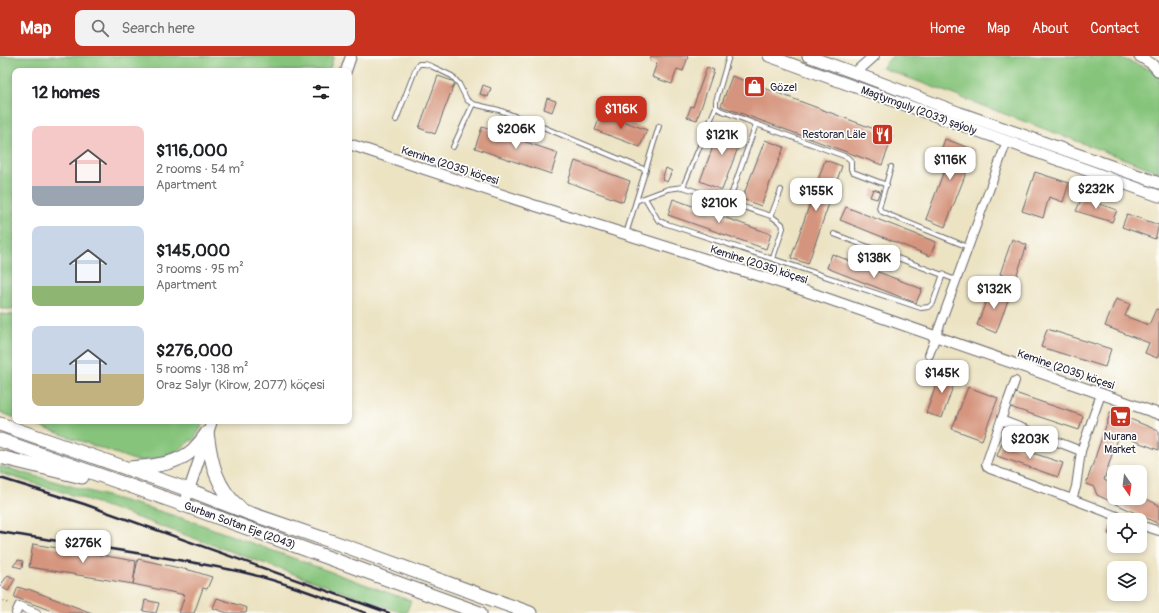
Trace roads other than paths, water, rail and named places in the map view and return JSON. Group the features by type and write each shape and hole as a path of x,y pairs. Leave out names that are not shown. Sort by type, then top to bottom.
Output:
{"highway":[{"name":"Gurban Soltan Eje (2043)","path":"0,424 530,613"},
{"name":"Gurban Soltan Eje (2043)","path":"126,468 158,465 176,460 193,450 210,427"},
{"path":"210,427 211,459 216,475 230,499 246,512"},
{"name":"Gurban Soltan Eje (2043)","path":"0,440 184,505 480,613"},
{"path":"0,456 154,495"}],"main road":[{"name":"Magtymguly (2033) şaýoly","path":"769,56 1159,196"},
{"name":"Magtymguly (2033) şaýoly","path":"808,56 960,113 1159,183"}],"street":[{"path":"347,68 351,56"},
{"path":"855,73 874,56"},
{"path":"1139,56 1152,64 1159,72"},
{"path":"929,355 1007,142"},
{"name":"Kemine (2035) köçesi","path":"352,145 791,286 1159,414"},
{"path":"1015,382 986,464 987,467 994,471 1109,513"},
{"path":"1072,499 1076,487 1081,450 1101,394"},
{"path":"1001,420 1081,450"},
{"path":"184,505 210,427"},
{"path":"1147,528 1159,532"},
{"path":"18,610 36,613"}],"lane":[{"path":"683,187 716,106 716,101 729,56"},
{"path":"396,120 412,77 419,64 425,64 452,76 459,84 467,100 473,104 499,110 538,124 646,170"},
{"path":"453,147 473,104"},
{"path":"716,106 720,110 756,124 847,156 851,161 853,172 887,185"},
{"path":"728,201 756,124"},
{"path":"626,234 659,126"},
{"path":"891,167 887,185 879,208 882,212 968,247"},
{"path":"636,201 668,189 683,187 771,216 782,224 783,228 773,258"},
{"path":"771,216 781,190"},
{"path":"645,198 658,220 664,223 921,308 928,307 933,303 943,274"},
{"path":"834,234 956,280"}],"railway":[{"path":"0,478 84,504 389,613"},
{"path":"0,532 152,555 242,572 289,585 366,613"}],"place":[{"name":"Gözel","path":"754,87"},
{"name":"Restoran Läle","path":"882,134"},
{"name":"Nurana Market","path":"1120,416"}]}
